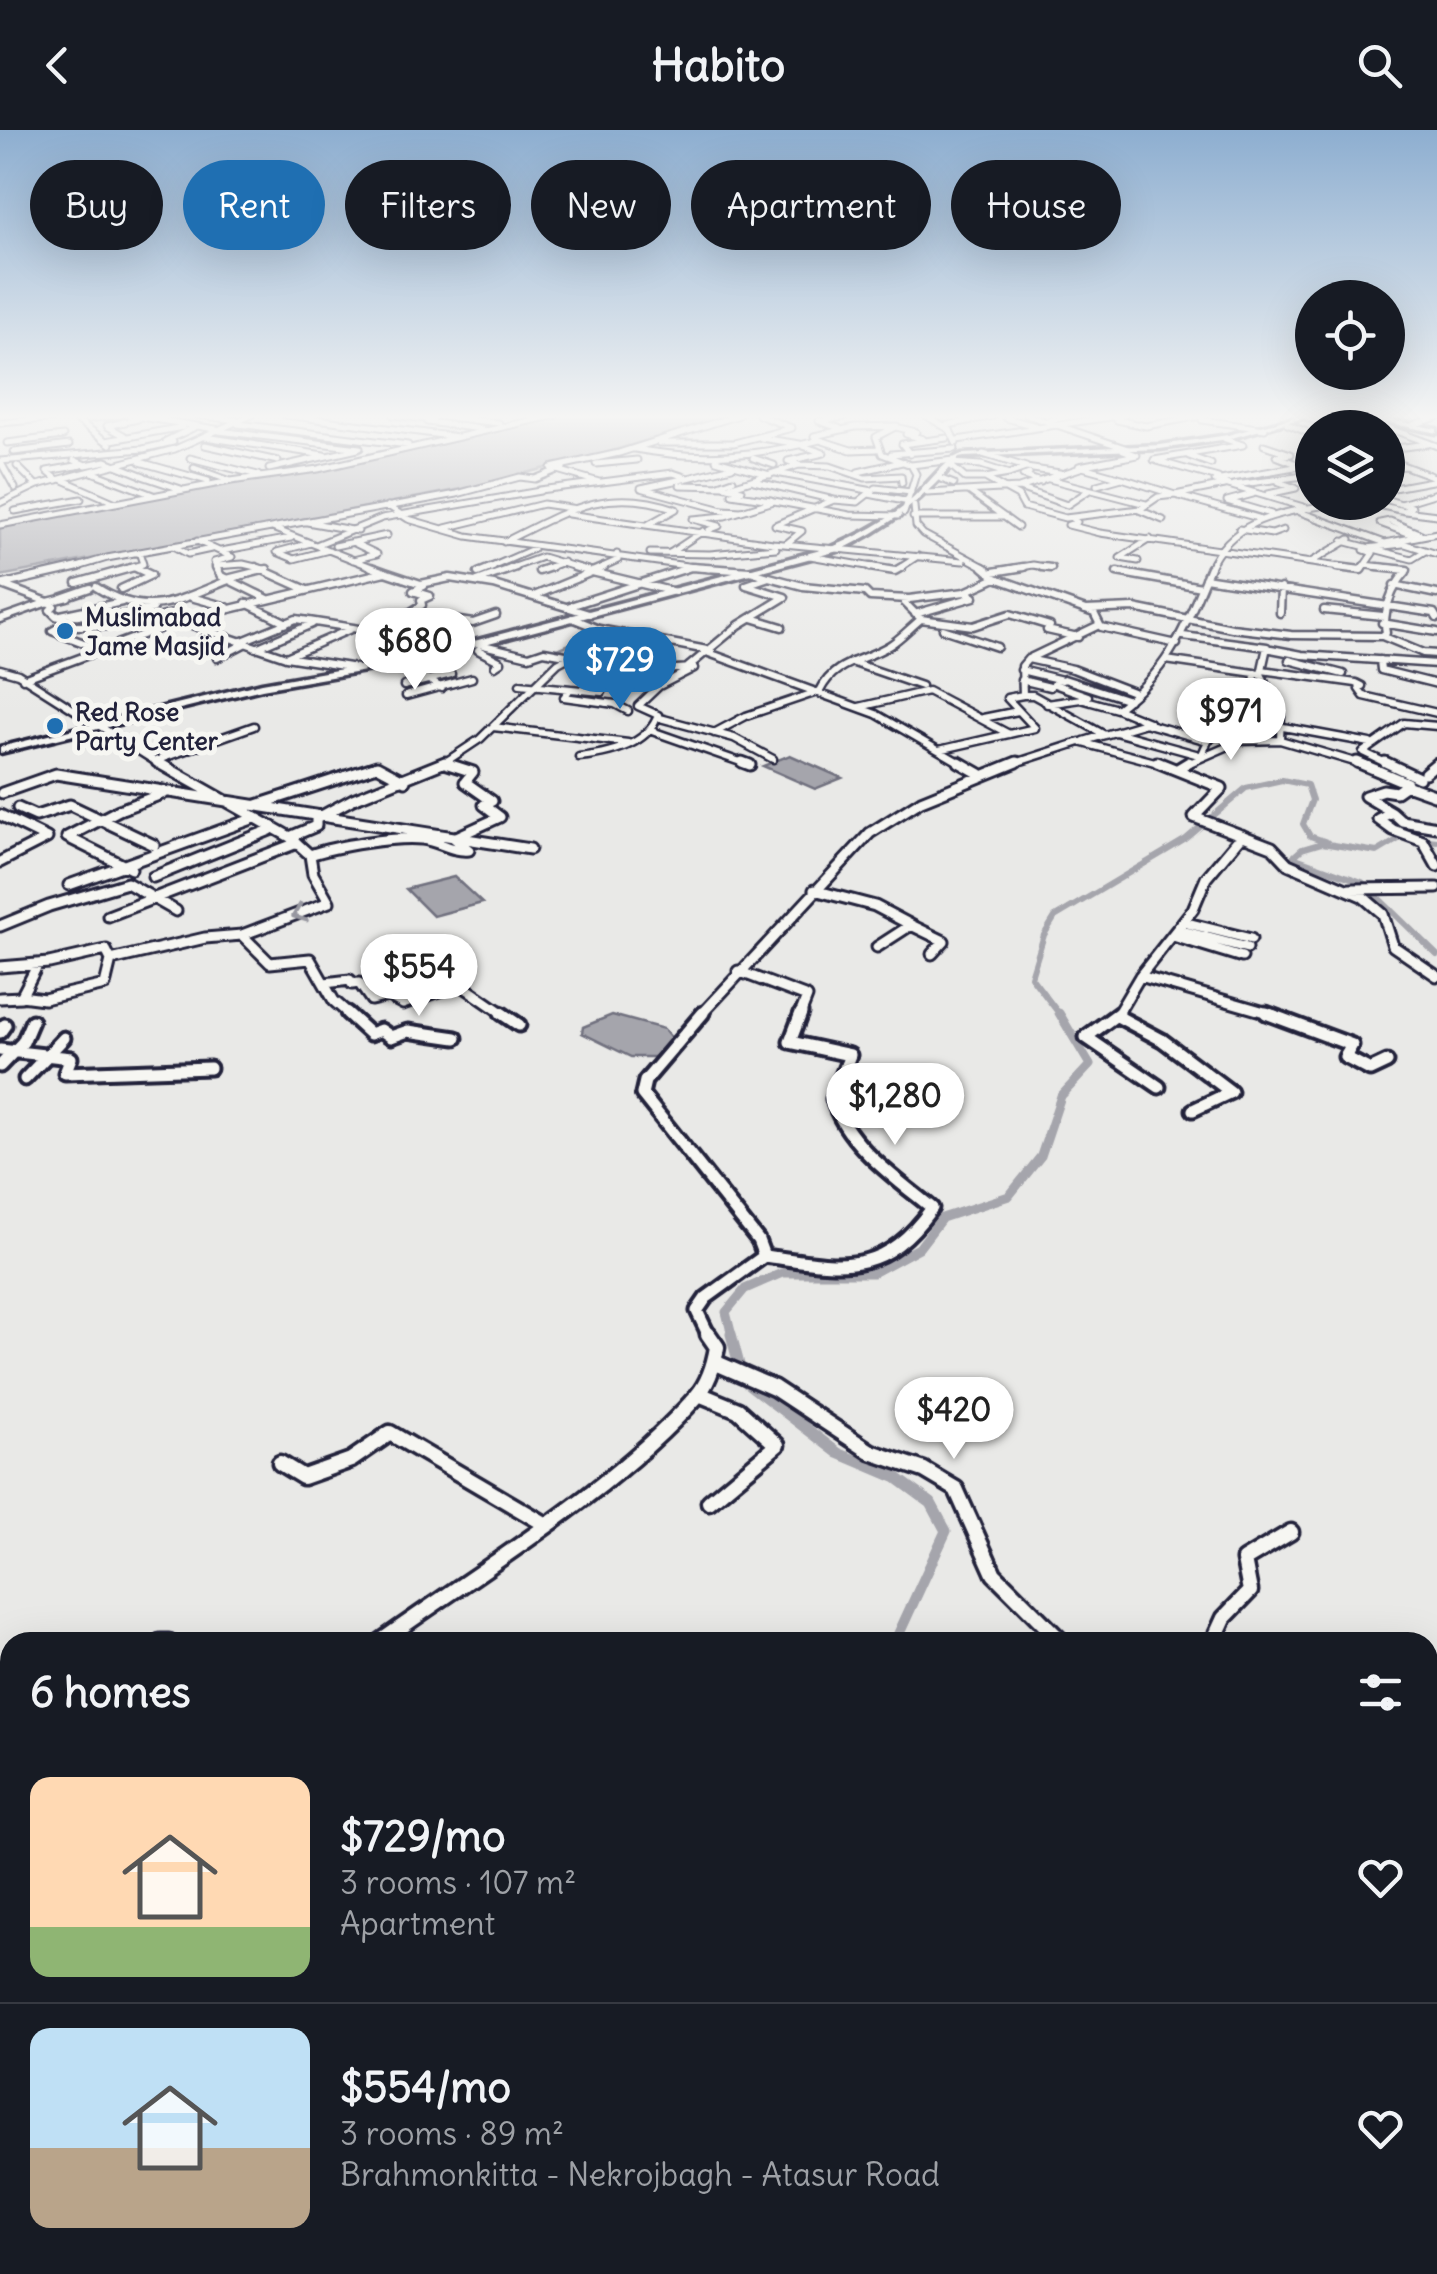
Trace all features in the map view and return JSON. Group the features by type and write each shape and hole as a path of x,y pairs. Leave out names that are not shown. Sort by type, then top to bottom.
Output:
{"main road":[{"path":"0,750 96,725 474,645 835,549 905,515"}],"street":[{"path":"20,515 26,520"},
{"path":"0,525 51,515"},
{"path":"1,585 139,552 362,515"},
{"path":"385,515 358,530 277,552 294,559 387,534"},
{"path":"402,515 419,523 504,542 750,571 803,586 865,592 870,597 909,599 966,592 995,575 1033,565 1051,568"},
{"path":"419,523 454,515"},
{"path":"442,529 496,515"},
{"path":"504,542 566,515"},
{"path":"577,515 786,544 972,562"},
{"path":"649,524 665,515"},
{"path":"670,553 719,526 693,519 717,515"},
{"path":"786,544 802,531 775,525 792,515"},
{"path":"905,515 923,534 972,562 1085,610 1100,618 1099,625"},
{"path":"908,515 1004,517"},
{"path":"1001,515 1018,527"},
{"path":"1054,515 1100,515"},
{"path":"1151,515 1163,520"},
{"path":"1223,515 1250,522"},
{"path":"1246,515 1259,519"},
{"path":"1119,708 1166,660 1183,636 1205,578 1221,550 1238,529 1275,515"},
{"path":"1410,515 1437,536"},
{"path":"1071,518 1077,522 1068,525 1076,527 1071,530 1311,562 1366,559 1415,548"},
{"path":"1328,520 1385,543 1437,536"},
{"path":"1380,520 1421,536"},
{"path":"306,522 326,530"},
{"path":"173,546 188,554 340,527 358,530"},
{"path":"272,528 425,586 413,590 430,596 408,611 411,614"},
{"path":"1238,529 1282,529"},
{"path":"239,534 257,543"},
{"path":"1311,562 1343,542 1368,536"},
{"path":"1138,561 1120,558 1150,539"},
{"path":"197,541 232,557 214,562 215,572 268,599"},
{"path":"352,542 376,554 353,560"},
{"path":"1343,542 1356,545 1366,559 1394,575"},
{"path":"1366,559 1399,542 1437,554"},
{"path":"616,554 710,554 800,545"},
{"path":"1330,548 1350,552 1356,545"},
{"path":"465,580 536,547"},
{"path":"1382,636 1386,633 1382,619 1394,585 1409,564 1425,551"},
{"path":"77,583 144,564 139,552"},
{"path":"539,571 590,552"},
{"path":"533,596 561,588 555,586 618,560 616,554"},
{"path":"1395,555 1409,564"},
{"path":"810,556 895,572 918,556"},
{"path":"364,557 383,566 373,568"},
{"path":"477,581 542,557 675,592"},
{"path":"1366,559 1409,564"},
{"path":"1366,559 1409,564"},
{"path":"935,570 956,560"},
{"path":"216,566 245,561 308,592"},
{"path":"567,607 694,566"},
{"path":"122,589 151,575 134,567"},
{"path":"70,613 81,618 115,617 157,608 228,579 267,569"},
{"path":"54,572 126,602 157,608"},
{"path":"23,678 227,607 385,572"},
{"path":"1118,572 1202,587"},
{"path":"688,667 784,597 746,585 769,577"},
{"path":"421,584 442,578 465,580 589,614"},
{"path":"1205,578 1390,604 1434,613 1437,618"},
{"path":"1,585 54,606 50,610 67,621 52,632 106,651"},
{"path":"1394,585 1437,594"},
{"path":"0,619 99,588"},
{"path":"1280,613 1281,588"},
{"path":"248,604 308,592"},
{"path":"714,733 746,716 820,691 828,674 890,645 917,618 974,597 966,592"},
{"path":"1334,595 1323,613 1382,619 1437,632"},
{"path":"188,598 227,607"},
{"path":"909,599 905,603 917,618 997,646"},
{"path":"56,616 126,602"},
{"path":"917,618 983,602"},
{"path":"248,604 287,622"},
{"path":"1085,610 1134,608 1291,635 1382,636 1423,653 1437,654"},
{"path":"61,626 127,626 172,614 286,657 356,668"},
{"path":"376,634 411,614 474,622 496,615"},
{"path":"917,618 973,626 1010,614 1050,626 1047,630 1058,634 1078,637"},
{"path":"572,618 599,629 710,652 820,691 894,722 980,774"},
{"path":"752,618 782,627"},
{"path":"244,644 240,642 296,619 420,642"},
{"path":"256,648 314,624"},
{"path":"1025,663 1099,625 1177,644"},
{"path":"286,657 352,628"},
{"path":"1183,636 1326,667 1356,683"},
{"path":"380,650 362,650 364,644 390,638"},
{"path":"605,661 651,638"},
{"path":"217,658 244,644"},
{"path":"474,645 529,656 544,651 658,670 694,668 659,686 638,706 660,718 734,738 772,759"},
{"path":"474,645 497,657 501,662 494,666"},
{"path":"1265,652 1437,664"},
{"path":"1201,754 1208,741 1253,702 1265,652"},
{"path":"446,763 448,756 480,739 571,656"},
{"path":"1166,660 1356,683 1362,686 1359,690 1364,696 1437,713"},
{"path":"1380,660 1381,670 1437,684"},
{"path":"399,662 450,692"},
{"path":"851,662 921,686"},
{"path":"1025,663 1131,696"},
{"path":"1025,663 1131,696"},
{"path":"1022,695 1025,663"},
{"path":"0,668 23,678 239,812 294,840 310,854 313,874 329,902 242,935 205,938 111,960"},
{"path":"648,677 658,670"},
{"path":"1259,672 1264,685 1275,695 1284,727 1280,740"},
{"path":"404,686 450,674"},
{"path":"406,696 472,678"},
{"path":"939,750 1035,728 1006,698 1033,695 1065,678"},
{"path":"764,1256 758,1240 642,1094 644,1081 738,972 870,834 922,801 980,774 1149,722 1065,678 1021,680"},
{"path":"520,684 532,688"},
{"path":"506,686 568,692"},
{"path":"602,692 575,687 564,697 615,704 628,710"},
{"path":"859,707 928,692 1009,734"},
{"path":"1033,695 1104,735"},
{"path":"1046,704 1081,699 1119,708"},
{"path":"983,718 1018,711"},
{"path":"578,758 608,754 650,730 660,718"},
{"path":"1284,727 1370,743 1392,736 1407,722 1437,726"},
{"path":"1145,723 1208,741"},
{"path":"155,761 254,726"},
{"path":"493,726 544,735 598,736 628,743"},
{"path":"677,738 696,728"},
{"path":"650,730 750,765"},
{"path":"1116,732 1201,754"},
{"path":"1179,768 1201,754 1254,735 1370,766 1437,796"},
{"path":"1080,742 1179,768 1222,788 1194,817 1272,847 1288,864 1350,889 1383,914 1393,946 1437,976"},
{"path":"1370,743 1363,752 1422,775"},
{"path":"1409,762 1404,765 1422,775"},
{"path":"1437,762 1396,792 1383,790 1365,796 1402,821 1437,827"},
{"path":"108,916 294,840 336,807 446,763 473,772 465,782 492,801 484,805 500,817 454,838 469,850 422,840 330,848 310,854"},
{"path":"239,812 377,766 405,781"},
{"path":"1,792 56,774 530,849"},
{"path":"126,866 68,837 190,783"},
{"path":"0,815 23,806 1,792"},
{"path":"18,808 36,816 70,805 154,845"},
{"path":"1392,812 1378,819 1394,830 1424,840 1437,866"},
{"path":"0,815 47,838 0,862"},
{"path":"69,885 252,819"},
{"path":"153,877 270,830"},
{"path":"1158,1087 1086,1037 1117,1016 1140,976 1178,929 1210,869 1242,835"},
{"path":"0,926 48,906 127,883 176,911"},
{"path":"1350,889 1437,888"},
{"path":"814,890 875,906 944,941 932,954"},
{"path":"877,946 911,925"},
{"path":"1178,929 1247,948 1178,929"},
{"path":"242,935 261,961 272,966 310,959 334,1001 370,1034 382,1030 391,1037 408,1032 456,1038"},
{"path":"0,967 38,964 106,950 111,960 105,986 44,998 0,998"},
{"path":"21,996 38,964"},
{"path":"394,1632 609,1478 699,1394 717,1364 717,1347 697,1311 706,1298 764,1256 850,1266 888,1256 915,1234 932,1208 883,1166 840,1121 833,1101 838,1077 850,1054 790,1042 807,997 738,972"},
{"path":"403,974 428,995"},
{"path":"1140,976 1298,1022 1352,1046 1345,1057 1370,1070 1387,1062"},
{"path":"325,983 350,980 352,984 359,983 370,1000 388,996 402,1004 460,984 519,1025"},
{"path":"1117,1016 1162,1040 1231,1092 1193,1110"},
{"path":"0,1066 15,1052 32,1021"},
{"path":"25,1079 64,1038"},
{"path":"0,1050 71,1058 65,1073 210,1068"},
{"path":"717,1364 763,1383 870,1452 924,1470 956,1489 994,1574 1052,1632"},
{"path":"699,1394 738,1410 777,1444 709,1502"},
{"path":"280,1463 303,1477 351,1460 390,1434 546,1524"},
{"path":"1218,1632 1224,1618 1250,1590 1244,1560 1291,1532"}],"shaded area":[{"path":"64,515 323,515 0,576 0,527"},
{"path":"602,630 648,638 604,657 582,658 560,648"},
{"path":"790,755 842,778 815,789 763,766"},
{"path":"454,877 482,903 433,916 406,889"},
{"path":"612,1015 664,1029 673,1040 657,1057 631,1057 582,1033 583,1027"}],"waterway":[{"path":"1060,1015 1031,977 1044,935 1055,917 1186,839 1246,788 1282,780 1307,785 1312,800 1303,824 1310,836 1327,842"},
{"path":"1437,841 1402,837 1377,852 1322,843 1302,849 1293,857 1362,882 1437,955"},
{"path":"732,1336 726,1312 745,1289 782,1273 873,1273 919,1248 942,1218 1009,1196 1041,1156 1061,1096 1090,1065 1059,1013"},
{"path":"731,1334 743,1380 838,1453 897,1478 931,1503 946,1531 900,1632"}],"place":[{"name":"Muslimabad Jame Masjid","path":"65,631"},
{"name":"Red Rose Party Center","path":"55,726"}]}
